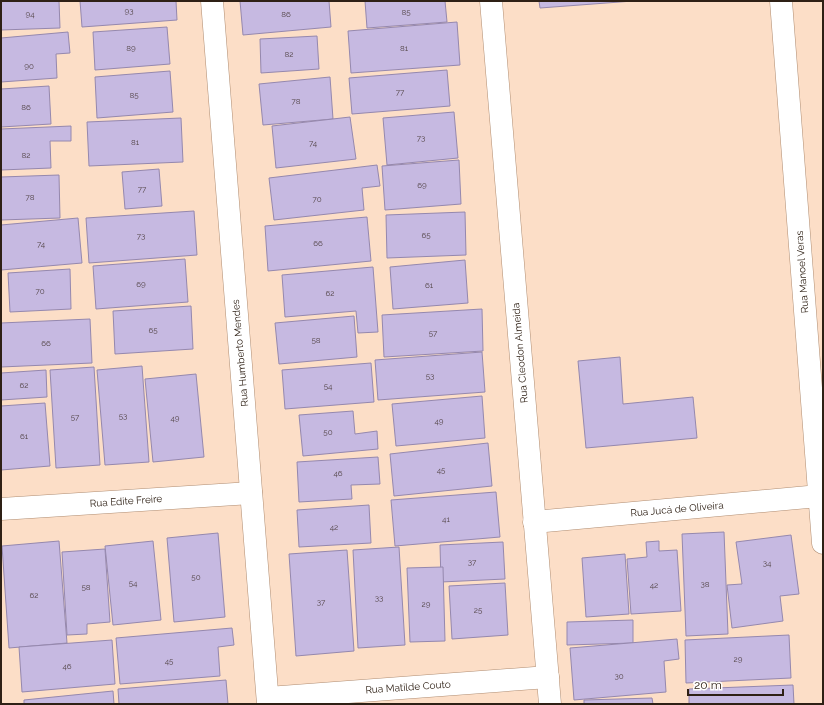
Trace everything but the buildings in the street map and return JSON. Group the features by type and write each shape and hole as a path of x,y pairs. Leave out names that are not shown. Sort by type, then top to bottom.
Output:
{"street":[{"name":"Rua Humberto Mendes","path":"212,1 268,701"},
{"name":"Rua Cleodon Almeida","path":"491,1 550,704"},
{"name":"Rua Manoel Veras","path":"781,1 814,315 823,543"},
{"name":"Rua Edite Freire","path":"1,509 251,494"},
{"name":"Rua Jucá de Oliveira","path":"534,522 820,496"},
{"name":"Rua Matilde Couto","path":"268,701 548,677"}]}
